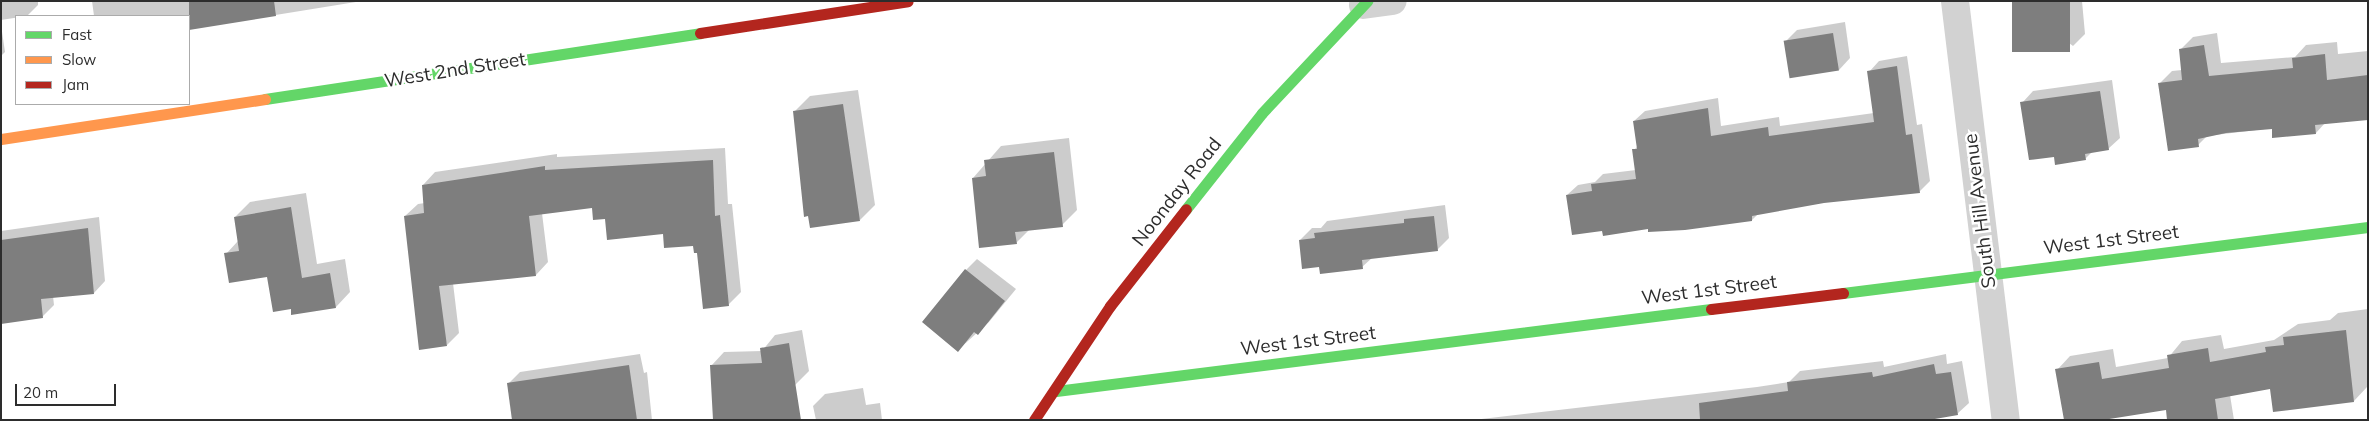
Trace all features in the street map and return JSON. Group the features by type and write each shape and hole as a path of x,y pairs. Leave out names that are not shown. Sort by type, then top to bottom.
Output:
{"street":[{"name":"West 2nd Street","path":"1,139 908,1"},
{"path":"1365,3 1394,1"},
{"name":"South Hill Avenue","path":"1955,1 2006,420"},
{"name":"Noonday Road","path":"1034,420 1056,391 1110,306 1196,196 1262,113 1365,3"},
{"name":"West 1st Street","path":"1056,391 1988,272 2368,226"}],"building":[{"path":"189,1 274,1 276,16 190,30"},
{"path":"2012,1 2070,1 2070,52 2012,52"},
{"path":"1833,33 1839,71 1790,78 1784,41"},
{"path":"2204,45 2209,76 2293,68 2292,58 2325,54 2327,80 2368,75 2368,120 2315,125 2316,134 2272,138 2272,129 2226,133 2198,139 2199,147 2168,151 2158,83 2182,80 2179,49"},
{"path":"1897,66 1906,135 1912,134 1920,193 1824,203 1752,216 1752,221 1685,230 1648,232 1648,229 1603,236 1602,231 1572,235 1566,195 1592,191 1591,184 1636,179 1632,149 1637,149 1633,121 1708,108 1711,136 1768,127 1769,136 1874,122 1867,71"},
{"path":"2100,91 2109,150 2085,154 2086,160 2055,165 2054,157 2029,160 2020,102"},
{"path":"843,104 860,221 810,228 808,216 804,217 793,111"},
{"path":"1054,152 1063,227 1015,232 1017,244 979,248 972,178 986,176 984,160"},
{"path":"713,160 715,216 720,215 729,306 703,309 697,253 694,253 693,246 664,248 663,234 607,240 605,219 593,220 592,208 529,216 536,276 439,286 447,346 419,350 404,216 424,213 422,185 545,166 545,170"},
{"path":"291,207 302,278 330,273 336,308 291,315 291,309 273,312 267,277 229,283 224,253 239,251 234,217"},
{"path":"1434,216 1438,251 1362,260 1363,269 1320,274 1319,267 1302,269 1299,240 1315,238 1314,233 1404,223 1404,219"},
{"path":"88,228 94,294 41,299 43,318 1,324 1,240"},
{"path":"965,269 1005,301 978,335 974,332 958,352 922,322"},
{"path":"2346,330 2354,402 2273,412 2270,389 2215,399 2218,420 2167,420 2166,410 2103,420 2064,420 2055,369 2099,362 2102,379 2169,368 2167,355 2208,348 2210,362 2266,352 2265,347 2284,345 2283,337"},
{"path":"789,343 801,420 713,420 710,365 762,363 760,348"},
{"path":"1934,364 1936,374 1951,372 1958,415 1929,420 1700,420 1699,403 1788,391 1787,382 1872,372 1873,377"},
{"path":"629,365 637,420 512,420 507,383"}],"traffic: fast":[{"path":"1186,209 1262,113 1367,1"},
{"path":"265,99 700,33"},
{"path":"1843,293 2368,227"},
{"path":"1056,391 1711,309"}],"traffic: slow":[{"path":"1,139 265,99"}],"traffic: jam":[{"path":"700,33 908,1"},
{"path":"1034,420 1110,306 1186,209"},
{"path":"1711,309 1843,293"}]}
